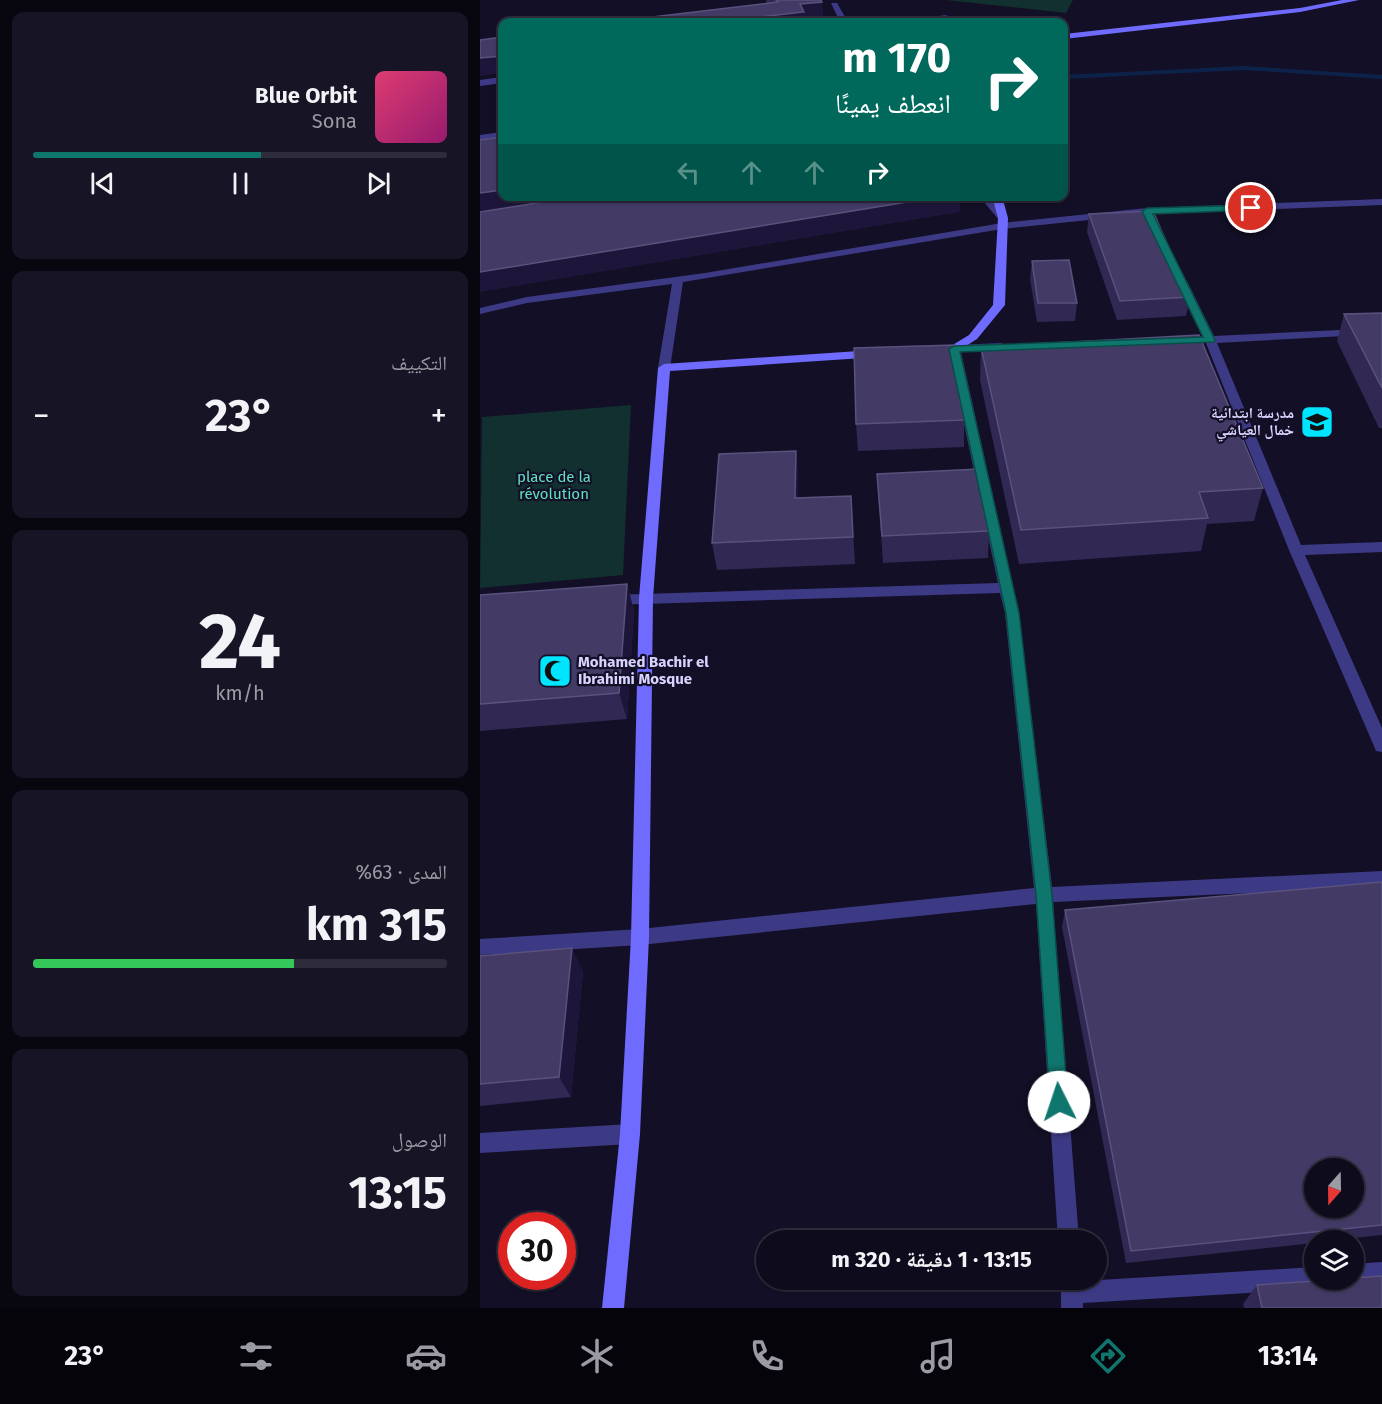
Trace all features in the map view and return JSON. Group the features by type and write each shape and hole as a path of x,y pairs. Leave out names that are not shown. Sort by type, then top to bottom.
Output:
{"street":[{"path":"1068,37 1300,10 1355,0"},
{"path":"834,5 842,18"},
{"path":"480,83 498,81"},
{"path":"480,138 498,136"},
{"path":"988,201 1003,222"},
{"path":"954,349 973,337 999,305 1003,222 998,201"},
{"path":"480,311 526,300 678,280 1003,222 1382,202"},
{"path":"1173,265 1210,340 1296,550 1382,746"},
{"path":"613,1308 630,1134 640,937 646,598 664,368 678,280"},
{"path":"1164,341 1382,331"},
{"path":"921,351 1012,347"},
{"path":"954,349 1012,613 1044,895 1068,1230"},
{"path":"664,368 887,354"},
{"path":"1296,550 1382,547"},
{"path":"599,601 1006,588"},
{"path":"480,947 640,937 1044,895 1382,879"},
{"path":"480,1143 630,1134"},
{"path":"1364,1274 1382,1273"},
{"path":"1072,1293 1304,1279"}],"green space":[{"path":"946,0 1073,0 1066,13"},
{"name":"place de la révolution","path":"631,405 623,575 480,588 482,417"}],"building":[{"path":"776,0 821,0 822,2 800,4 804,12 752,18 644,18 778,2"},
{"path":"498,38 498,56 480,58 480,40"},
{"path":"498,138 498,191 480,193 480,140"},
{"path":"550,201 913,201 480,272 480,212"},
{"path":"1153,211 1190,297 1120,301 1089,214"},
{"path":"1069,260 1077,303 1038,303 1032,261"},
{"path":"1382,313 1382,388 1344,314"},
{"path":"1199,335 1263,488 1199,492 1208,518 1021,530 981,347"},
{"path":"955,345 964,420 856,424 854,348"},
{"path":"796,451 795,498 851,496 853,537 712,543 719,454"},
{"path":"979,469 989,531 882,536 877,474"},
{"name":"Mohamed Bachir el Ibrahimi Mosque","path":"627,584 619,693 480,704 480,595"},
{"path":"1382,882 1382,1225 1334,1230 1304,1230 1304,1233 1131,1251 1065,910"},
{"path":"572,948 559,1077 480,1084 480,956"},
{"path":"1382,1276 1382,1308 1262,1308 1257,1285 1304,1282 1304,1290 1364,1290 1364,1277"}],"waterway":[{"path":"1068,77 1244,68 1382,77"}],"place":[{"name":"مدرسة ابتدائية خمال العياشي","path":"1317,422"},
{"name":"Mohamed Bachir el Ibrahimi Mosque","path":"555,671"}],"route":[{"path":"1059,1102 1044,895 1012,613 954,349 1210,340 1147,211 1251,208"}]}
